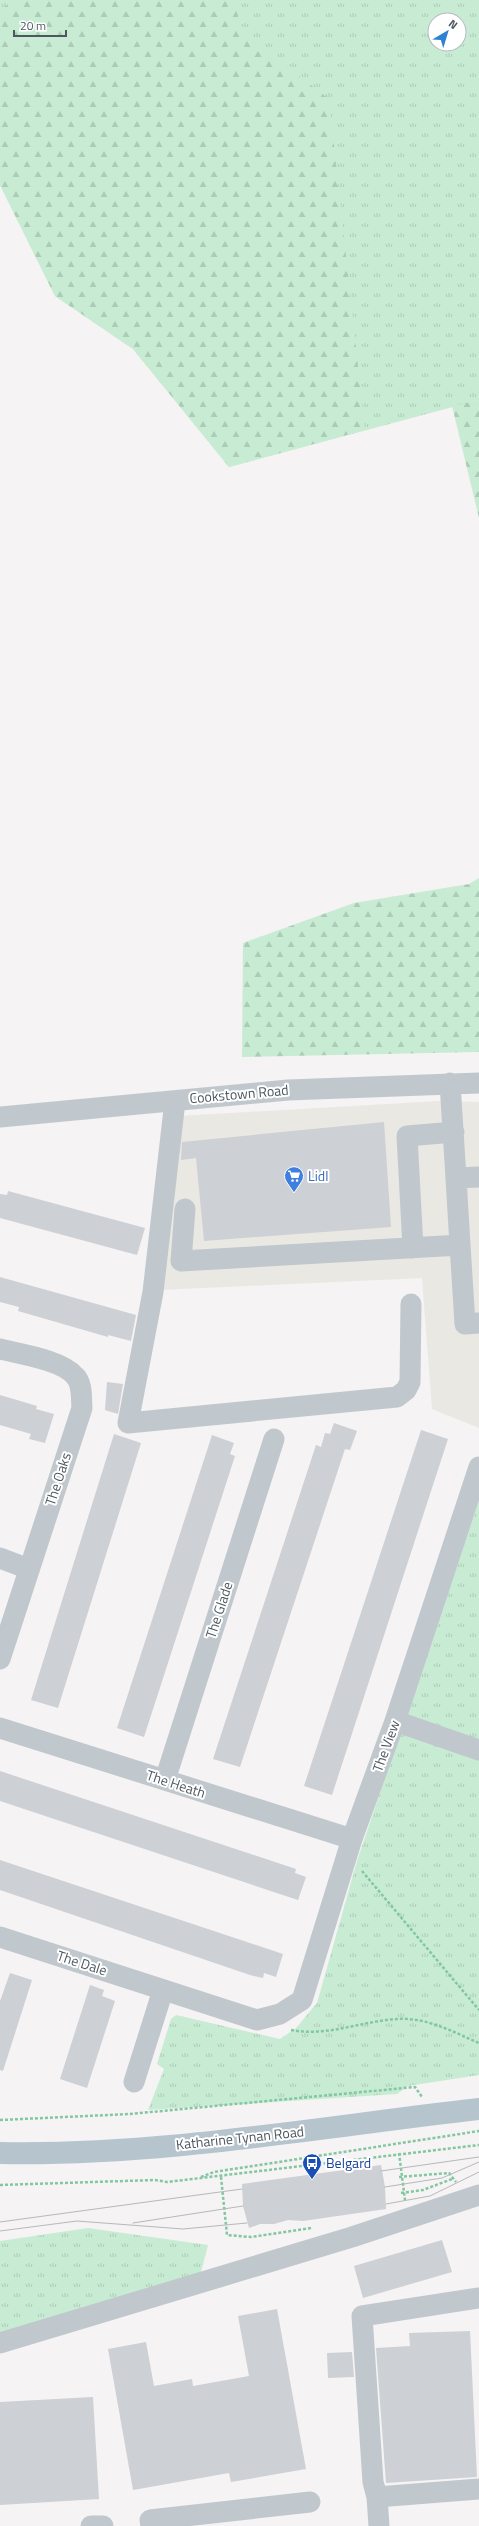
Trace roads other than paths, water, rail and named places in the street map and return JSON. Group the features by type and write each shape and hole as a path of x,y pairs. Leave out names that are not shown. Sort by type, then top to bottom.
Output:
{"main road":[{"name":"Katharine Tynan Road","path":"0,2153 63,2154 231,2140 479,2109"}],"street":[{"path":"450,1083 465,1324 479,1323"},
{"name":"Cookstown Road","path":"0,1117 288,1090 479,1083"},
{"path":"175,1101 153,1292 128,1423 397,1397 406,1390 410,1382 411,1304"},
{"path":"413,1248 407,1136 454,1132"},
{"path":"456,1178 479,1177"},
{"path":"185,1209 181,1261 460,1245"},
{"name":"The Oaks","path":"0,1348 59,1365 75,1376 81,1390 82,1408 0,1659"},
{"name":"The Glade","path":"165,1780 274,1439"},
{"name":"The View","path":"284,2021 302,2000 352,1840 395,1721 479,1467"},
{"path":"0,1558 29,1569"},
{"path":"395,1721 479,1750"},
{"name":"The Heath","path":"0,1728 352,1840"},
{"name":"The Dale","path":"0,1937 258,2020 284,2021"},
{"path":"134,2082 163,1990"},
{"path":"0,2343 359,2234 479,2195"},
{"path":"379,2526 377,2497 373,2482 362,2316 479,2298"},
{"path":"377,2497 479,2489"},
{"path":"151,2526 150,2520 310,2502"},
{"path":"91,2526 103,2526"}],"tram line":[{"path":"381,2171 479,2157"},
{"path":"385,2187 442,2178 479,2162"},
{"path":"386,2204 430,2196 479,2172"},
{"path":"0,2222 242,2189"},
{"path":"133,2223 243,2206"},
{"path":"0,2231 77,2221 183,2229 247,2223"}],"place":[{"name":"Lidl","path":"294,1193"},
{"name":"Belgard","path":"312,2180"}]}
